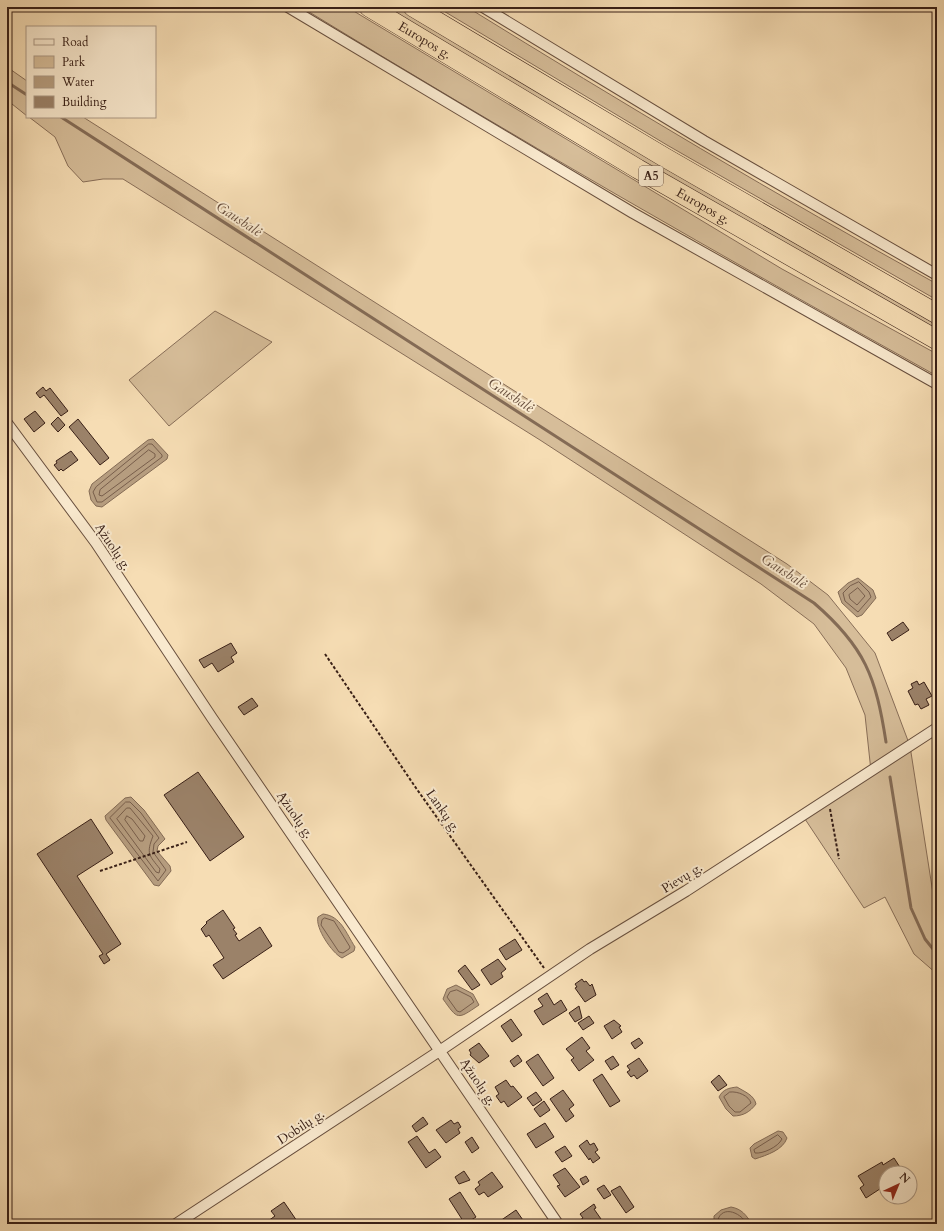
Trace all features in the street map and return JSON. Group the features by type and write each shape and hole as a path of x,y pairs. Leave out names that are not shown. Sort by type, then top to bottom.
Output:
{"highway":[{"name":"Europos g.","path":"369,7 638,169 937,340"},
{"name":"Europos g.","path":"413,7 664,157 937,314"}],"street":[{"path":"288,7 592,189 937,384"},
{"path":"483,7 718,149 937,275"},
{"name":"Ąžuolų g.","path":"7,423 96,543 212,718 441,1050 558,1224"},
{"name":"Pievų g.","path":"441,1050 590,949 686,891 937,728"},
{"name":"Dobilų g.","path":"176,1224 441,1050"}],"path":[{"name":"Lankų g.","path":"325,654 549,976"},
{"path":"827,800 839,859"},
{"path":"100,871 186,842"}],"green space":[{"path":"301,7 347,7 782,269 937,354 937,376 617,195 458,102"},
{"path":"383,7 399,7 466,48 937,322 937,332 783,245"},
{"path":"437,7 467,7 700,148 937,284 937,300 667,145"},
{"path":"7,67 26,80 26,115 7,100"},
{"path":"30,118 85,118 787,564 828,595 875,653 910,746 934,900 937,906 937,974 914,954 885,897 864,908 803,816 871,771 865,715 846,668 814,624 761,584 540,440 123,179 103,179 83,182 68,166 55,137"},
{"path":"215,311 272,342 169,426 129,380"}],"water":[{"path":"153,439 168,455 167,459 102,507 96,506 91,500 89,491 92,484 148,440"},
{"path":"858,578 873,590 876,598 862,615 857,617 842,603 838,592 848,583"},
{"path":"131,797 144,810 165,839 158,846 157,851 170,866 171,871 159,886 154,885 106,820 105,816 125,798"},
{"path":"323,914 329,915 339,922 355,947 354,951 342,958 329,946 318,922 318,917"},
{"path":"456,985 473,994 479,1005 458,1016 443,999 447,989"},
{"path":"737,1087 751,1096 756,1104 746,1113 733,1116 726,1109 719,1097 726,1089"},
{"path":"778,1131 783,1132 787,1138 782,1146 774,1152 764,1156 755,1159 752,1157 750,1148 754,1144"},
{"path":"731,1207 738,1209 743,1213 752,1224 714,1224 714,1216 721,1210"}],"building":[{"path":"43,387 46,391 50,388 68,411 61,416 44,395 40,398 36,393"},
{"path":"35,411 45,423 34,432 24,419"},
{"path":"58,417 65,425 58,432 51,424"},
{"path":"78,419 109,458 100,465 69,427"},
{"path":"71,451 78,460 63,471 61,469 59,471 54,465 57,463 56,461"},
{"path":"903,622 909,630 892,641 887,633"},
{"path":"231,643 237,653 231,657 234,662 218,672 212,663 204,668 199,660"},
{"path":"917,681 919,685 924,682 932,696 926,699 929,705 921,709 918,704 915,705 908,691 913,688 911,684"},
{"path":"252,698 258,706 244,715 238,707"},
{"path":"198,772 244,837 210,861 164,795"},
{"path":"91,819 113,853 77,876 121,944 106,954 110,960 104,964 99,956 103,954 37,854"},
{"path":"223,910 235,928 233,929 237,934 235,935 239,941 260,927 272,946 223,979 213,965 224,958 209,935 206,937 201,929 207,923 206,922"},
{"path":"515,939 522,950 506,960 499,949"},
{"path":"498,959 506,969 501,973 503,977 491,985 481,970"},
{"path":"465,965 480,985 472,990 458,971"},
{"path":"582,979 590,986 592,984 596,995 585,1002 575,988 577,987 575,984"},
{"path":"547,993 554,1005 561,1000 567,1010 543,1025 534,1011 543,1006 538,999"},
{"path":"579,1006 582,1018 575,1022 569,1013"},
{"path":"589,1016 594,1023 583,1030 578,1023"},
{"path":"511,1019 522,1035 512,1042 501,1026"},
{"path":"614,1020 621,1026 619,1027 622,1032 612,1039 604,1026"},
{"path":"582,1037 590,1048 586,1051 594,1060 579,1071 571,1060 574,1058 566,1049"},
{"path":"639,1038 643,1043 635,1049 631,1043"},
{"path":"479,1043 489,1056 479,1063 470,1055 471,1053 469,1050"},
{"path":"538,1054 554,1078 543,1086 526,1062"},
{"path":"518,1055 522,1061 514,1067 510,1061"},
{"path":"613,1056 619,1065 611,1070 605,1061"},
{"path":"639,1058 648,1071 637,1079 634,1075 631,1077 627,1072 630,1070 627,1066"},
{"path":"602,1074 620,1101 610,1107 593,1080"},
{"path":"719,1075 727,1085 718,1091 711,1082"},
{"path":"506,1080 522,1097 508,1107 504,1101 501,1103 496,1096 499,1094 495,1087"},
{"path":"563,1090 574,1105 569,1109 574,1116 566,1122 550,1099"},
{"path":"536,1092 542,1100 533,1106 527,1098"},
{"path":"544,1101 550,1110 540,1117 534,1109"},
{"path":"423,1117 428,1124 416,1132 412,1126"},
{"path":"451,1120 454,1124 458,1122 461,1127 458,1129 460,1133 446,1143 436,1130"},
{"path":"545,1123 554,1137 536,1148 527,1134"},
{"path":"417,1136 429,1153 435,1149 441,1157 426,1168 408,1142"},
{"path":"472,1137 479,1148 472,1153 465,1142"},
{"path":"587,1140 590,1145 594,1143 598,1150 595,1152 600,1158 593,1163 579,1146"},
{"path":"565,1146 572,1156 562,1162 555,1152"},
{"path":"894,1158 898,1165 883,1165"},
{"path":"882,1162 883,1165 878,1165 878,1190 866,1198 860,1188 864,1185 858,1176"},
{"path":"565,1168 580,1187 565,1197 557,1186 560,1185 553,1175"},
{"path":"464,1171 470,1180 459,1184 455,1177"},
{"path":"492,1172 503,1187 488,1197 484,1192 479,1195 475,1189 480,1185 478,1182"},
{"path":"586,1176 589,1181 583,1185 580,1179"},
{"path":"604,1185 611,1195 604,1199 597,1189"},
{"path":"620,1186 634,1207 626,1213 611,1191"},
{"path":"460,1192 476,1217 465,1224 449,1199"},
{"path":"284,1202 299,1224 269,1224 268,1221 275,1216 271,1211"},
{"path":"594,1204 596,1208 594,1209 601,1219 593,1224 586,1222 583,1224 580,1220 583,1218 580,1214"},
{"path":"516,1210 525,1223 502,1224 500,1221"}],"waterway":[{"name":"Gausbalė","path":"7,82 26,94"},
{"name":"Gausbalė","path":"63,118 814,603 831,619 857,649 872,681 878,699 886,742"},
{"name":"Gausbalė","path":"890,777 911,908 925,939 937,954"}]}
